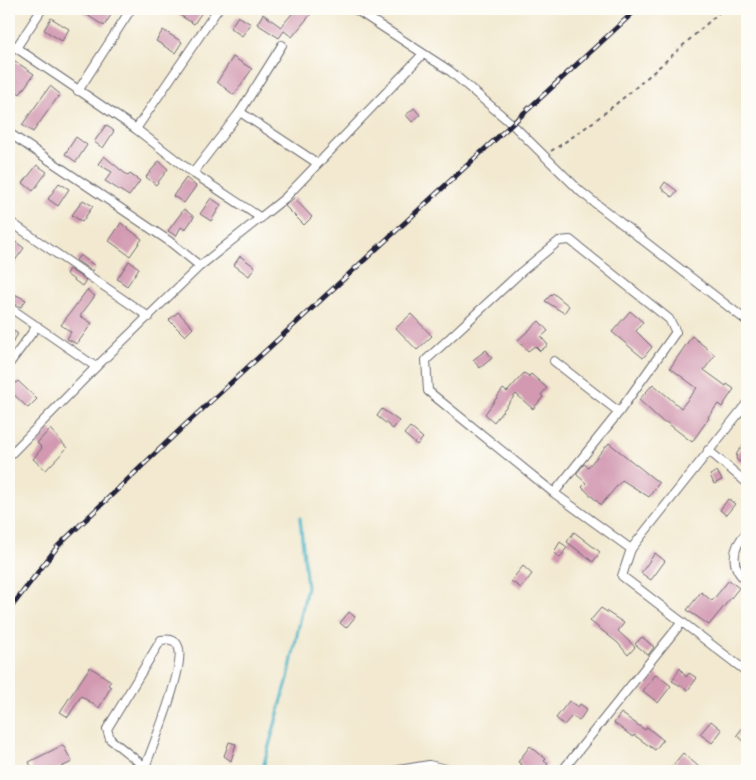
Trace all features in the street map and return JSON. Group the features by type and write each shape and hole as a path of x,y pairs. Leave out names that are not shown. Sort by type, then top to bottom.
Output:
{"street":[{"path":"16,48 42,9"},
{"path":"78,91 131,9"},
{"path":"136,129 218,9"},
{"path":"355,9 450,70 478,94 581,192 747,321"},
{"path":"9,44 136,129 194,173 261,218"},
{"path":"194,173 240,112 282,45"},
{"path":"9,456 96,366 200,266 285,198 423,54"},
{"path":"240,112 317,163"},
{"path":"9,133 170,240 200,266"},
{"path":"9,221 149,317"},
{"path":"554,493 619,412 676,332 669,319 570,240 559,241 521,272 426,360 428,391 554,493 631,549"},
{"path":"9,307 96,366"},
{"path":"9,364 37,326"},
{"path":"554,361 619,412"},
{"path":"747,403 631,549 622,576 747,672"},
{"path":"708,450 747,483"},
{"path":"747,532 735,548 735,564 747,581"},
{"path":"562,771 682,622"},
{"path":"161,640 167,640 176,642 179,647 177,673 148,769 110,739 107,729 161,640"},
{"path":"392,771 429,765 455,771"}],"path":[{"path":"542,156 586,126 666,60 723,9"}],"building":[{"path":"78,9 101,9 111,15 104,26"},
{"path":"170,9 197,9 202,12 194,24"},
{"path":"296,9 315,9 292,37 284,31 279,38 257,24 263,14 281,27"},
{"path":"238,16 251,24 242,36 230,28"},
{"path":"51,18 69,29 62,41 44,30"},
{"path":"163,30 182,42 175,53 156,41"},
{"path":"9,57 34,74 20,94 9,85"},
{"path":"233,57 252,69 234,95 217,82"},
{"path":"50,86 60,94 33,132 22,125"},
{"path":"414,108 420,115 412,122 406,115"},
{"path":"106,125 114,131 103,148 94,142"},
{"path":"76,137 87,145 76,162 65,154"},
{"path":"104,156 128,176 130,174 140,181 129,196 105,181 112,172 98,164"},
{"path":"159,161 168,169 156,185 146,177"},
{"path":"37,165 47,172 33,191 23,183"},
{"path":"186,178 196,186 184,203 173,196"},
{"path":"665,182 677,191 672,197 661,188"},
{"path":"59,183 69,189 58,206 48,199"},
{"path":"211,198 221,205 211,221 200,214"},
{"path":"294,198 312,217 304,225 285,206"},
{"path":"83,200 93,206 82,222 72,215"},
{"path":"184,209 194,217 185,230 181,227 176,236 168,231"},
{"path":"121,223 142,239 130,256 109,241"},
{"path":"16,242 24,248 9,269 9,251"},
{"path":"80,255 95,266 92,271 76,260"},
{"path":"240,256 255,267 249,276 234,265"},
{"path":"129,261 139,268 127,286 117,279"},
{"path":"69,269 86,280 82,286 66,274"},
{"path":"87,290 95,296 80,316 92,323 77,344 67,339 71,332 61,325"},
{"path":"9,291 26,300 21,307 9,301"},
{"path":"553,293 569,306 564,313 545,301"},
{"path":"630,311 643,322 636,331 652,347 643,358 612,332"},
{"path":"178,312 193,328 185,336 169,320"},
{"path":"411,314 432,336 417,350 396,328"},
{"path":"539,321 548,331 541,337 548,345 540,351 535,346 528,351 518,340"},
{"path":"9,327 18,334 9,348"},
{"path":"692,336 715,355 704,370 726,386 727,384 734,389 722,407 718,404 692,442 666,422 664,423 639,400 653,384 681,408 697,388 670,368"},
{"path":"486,350 492,358 480,368 473,360"},
{"path":"524,373 529,376 531,374 547,388 541,395 543,397 533,409 516,394 494,422 485,414 503,389 507,392"},
{"path":"18,381 37,399 28,408 9,390"},
{"path":"382,409 399,421 393,429 377,416"},
{"path":"410,427 423,438 417,445 404,434"},
{"path":"50,429 67,448 46,470 33,459 42,448 37,443"},
{"path":"747,441 747,467 736,459 737,453"},
{"path":"609,443 659,483 649,497 622,480 601,505 582,487 586,483 576,474 584,464 588,467"},
{"path":"717,471 722,480 714,484 710,475"},
{"path":"728,499 735,504 726,515 720,510"},
{"path":"574,532 600,552 593,562 567,542"},
{"path":"560,542 567,547 560,558 554,552"},
{"path":"655,553 665,561 651,580 641,573"},
{"path":"523,566 532,574 521,588 511,581"},
{"path":"729,580 739,588 709,625 687,610 701,592 712,601"},
{"path":"601,608 624,623 618,631 635,647 628,655 618,643 590,621"},
{"path":"349,612 355,617 346,628 340,623"},
{"path":"642,637 654,647 648,655 635,644"},
{"path":"90,667 111,681 108,685 111,687 99,708 81,696 68,717 60,712"},
{"path":"680,668 686,677 689,673 697,678 688,690 672,681"},
{"path":"656,674 671,686 658,703 643,691"},
{"path":"569,701 578,707 580,704 587,709 579,721 572,716 564,725 556,718"},
{"path":"621,713 645,730 647,727 663,740 655,750 614,723"},
{"path":"711,721 722,730 712,743 700,734"},
{"path":"747,722 747,744 737,735"},
{"path":"229,742 236,744 231,761 224,756"},
{"path":"63,745 72,762 53,771 33,771 29,762"},
{"path":"530,746 546,759 544,761 548,764 542,771 530,771 518,762"},
{"path":"683,753 699,767 696,771 668,771"}],"waterway":[{"path":"262,771 288,678 307,587 300,518"}],"railway":[{"path":"9,610 58,546 184,426 637,9"}]}
